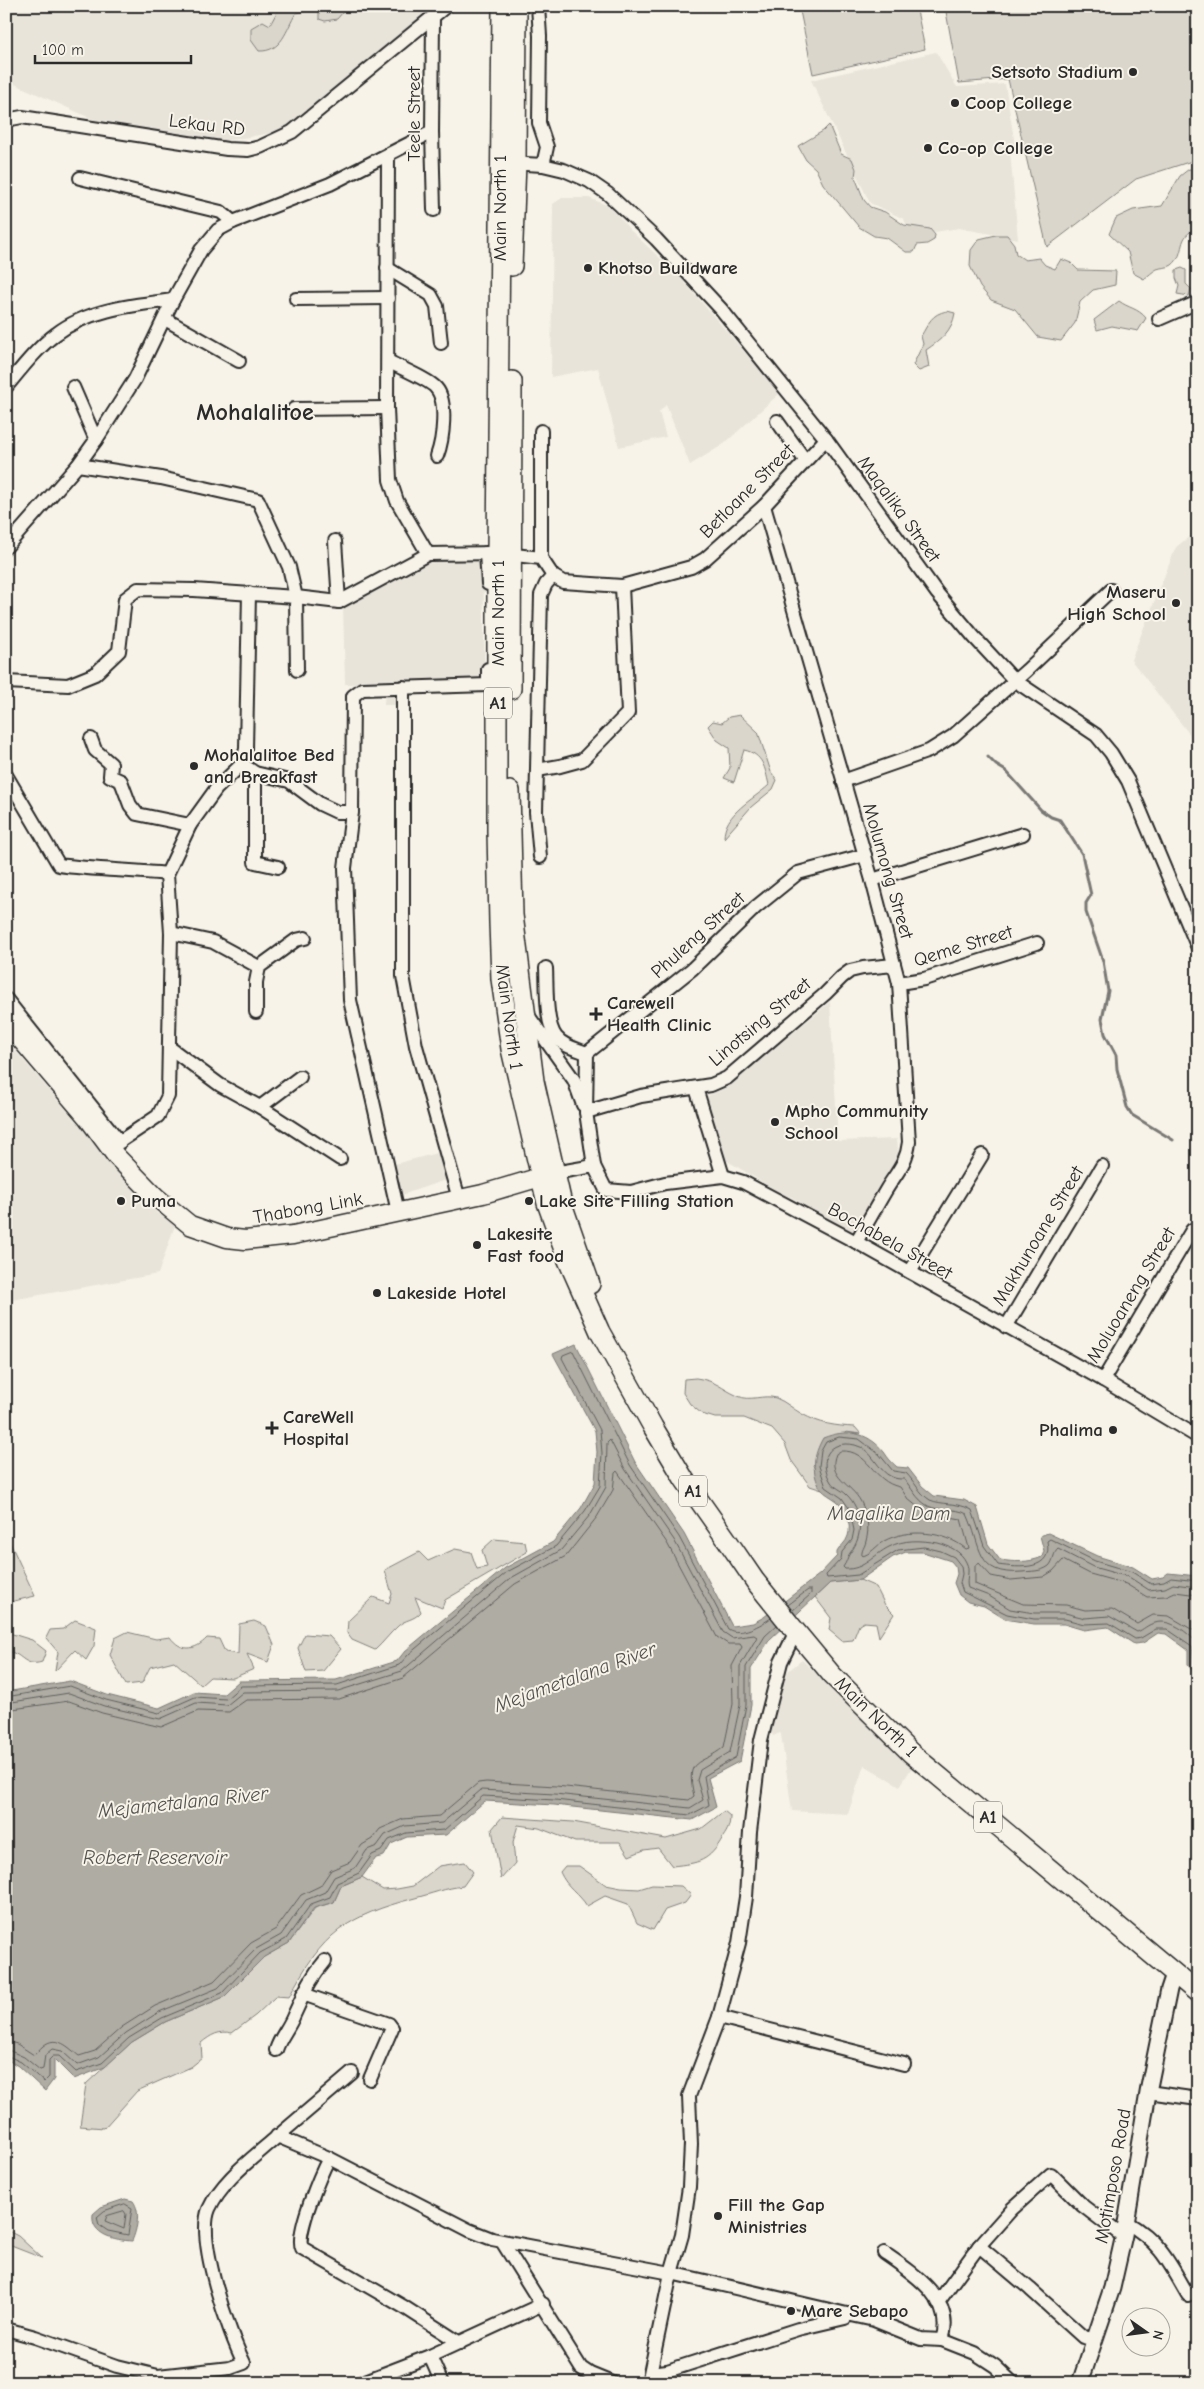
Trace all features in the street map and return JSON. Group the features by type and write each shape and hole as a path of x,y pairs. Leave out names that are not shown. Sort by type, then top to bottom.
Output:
{"main road":[{"name":"Main North 1","path":"502,6 508,163"},
{"name":"Main North 1","path":"517,6 508,163 499,553 497,831 501,979 511,1049 547,1175"},
{"name":"Main North 1","path":"499,553 510,778 513,916 547,1175 546,1203 567,1258 600,1332 684,1479 755,1581 832,1675 911,1753 1198,1993"},
{"name":"Thabong Link","path":"6,1022 87,1117 115,1145 156,1197 190,1225 227,1238 245,1240 293,1236 483,1194 547,1175"}],"street":[{"name":"Lekau RD","path":"6,120 22,117 227,149 248,150 260,147 292,132 446,6"},
{"path":"538,6 540,36 539,122 547,148 544,165"},
{"name":"Teele Street","path":"433,18 432,132 434,210"},
{"path":"6,547 78,465 96,440 134,379 173,300 202,250 218,230 233,222 330,184 432,132"},
{"path":"388,156 387,408 390,480 397,501 428,554"},
{"name":"Maqalika Street","path":"508,163 544,165 564,170 589,181 608,194 636,219 721,309 826,439 937,593 1014,680 1088,730 1111,753 1128,781 1198,948"},
{"path":"80,178 221,212 233,222"},
{"path":"387,268 430,295 437,306 441,343"},
{"path":"296,299 388,298"},
{"path":"6,387 27,361 56,333 90,316 132,305 173,300"},
{"path":"1159,319 1198,302"},
{"path":"165,319 239,362"},
{"path":"388,361 436,387 442,399 443,441 437,456"},
{"path":"73,387 96,440"},
{"path":"294,408 387,408"},
{"path":"777,421 805,460"},
{"path":"540,857 536,812 541,595 546,584 553,576 541,558 541,431"},
{"name":"Betloane Street","path":"553,576 563,582 622,586 665,575 698,563 729,539 764,506 826,439"},
{"path":"78,465 161,478 258,500 289,566 296,597 297,670"},
{"name":"Molumong Street","path":"764,506 865,855 899,983 909,1142 908,1154 856,1242"},
{"path":"335,541 339,602"},
{"path":"398,1212 350,1000 345,868 352,812 353,696 362,689 403,687 460,688 488,685 488,573 499,553"},
{"path":"6,682 68,684 95,674 120,651 125,599 138,589 249,593 339,602 428,554 499,553 541,558"},
{"path":"537,770 582,760 628,713 622,586"},
{"path":"843,781 929,751 975,717 1111,590"},
{"path":"6,999 115,1145 158,1116 168,1096 170,1048 169,965 171,933 167,874 190,825 216,789 242,764 246,749 249,593"},
{"path":"403,687 403,976 416,1046 459,1199"},
{"path":"91,739 95,750 110,764 110,776 121,781 130,805 137,814 190,825"},
{"path":"242,764 255,773 289,780 320,804 337,812 352,812"},
{"path":"255,773 255,862 278,867"},
{"path":"6,775 59,865 167,874"},
{"path":"872,880 1023,834"},
{"name":"Phuleng Street","path":"587,1053 692,968 756,907 798,873 865,855"},
{"path":"171,933 213,942 259,967"},
{"path":"256,1012 256,982 259,967 296,940 305,938"},
{"name":"Qeme Street","path":"899,983 924,980 1037,943"},
{"name":"Linotsing Street","path":"586,1112 641,1096 696,1088 727,1078 850,971 894,965"},
{"path":"546,968 551,1028 563,1044 587,1053 586,1112 594,1166 547,1175"},
{"path":"525,1012 574,1080 586,1112"},
{"path":"170,1048 220,1085 260,1106 340,1159"},
{"path":"260,1106 300,1077"},
{"path":"696,1088 723,1176"},
{"path":"910,1272 982,1155"},
{"name":"Bochabela Street","path":"594,1166 606,1190 631,1192 665,1183 723,1176 743,1182 856,1242 1196,1433"},
{"name":"Makhunoane Street","path":"1006,1326 1102,1166"},
{"name":"Moluoaneng Street","path":"1103,1380 1192,1230"},
{"path":"649,2378 671,2273 682,2235 690,2187 689,2096 720,2017 739,1943 746,1897 750,1832 761,1740 781,1662 794,1629"},
{"path":"276,2050 280,2037 294,2017 310,1979 326,1961"},
{"name":"Motimposo Road","path":"1080,2383 1112,2288 1125,2228 1148,2092 1169,1989 1174,1974"},
{"path":"303,1994 390,2024 392,2028 386,2045 370,2079"},
{"path":"720,2017 904,2064"},
{"path":"6,2329 162,2380 230,2368 244,2363 226,2325 217,2291 207,2228 208,2211 216,2196 242,2168 352,2073"},
{"path":"1148,2092 1198,2099"},
{"path":"277,2136 329,2158 469,2230 503,2243 671,2273 874,2320 921,2339 942,2340 975,2353 995,2366 1012,2383"},
{"path":"329,2158 304,2224 300,2243 302,2248 404,2307 460,2343"},
{"path":"939,2301 979,2246 1012,2209 1051,2174 1083,2206 1118,2232 1125,2228 1146,2233 1163,2253 1188,2295"},
{"path":"503,2243 543,2304 581,2368 612,2383"},
{"path":"979,2246 1030,2289 1083,2338 1095,2340"},
{"path":"884,2253 919,2279 939,2301 943,2311 946,2330 942,2340"},
{"path":"360,2383 430,2356 543,2304"},
{"path":"649,2378 798,2329 845,2318 847,2314"},
{"path":"430,2356 442,2383"}],"shaded area":[{"path":"6,6 437,6 283,131 208,144 99,122 6,80"},
{"path":"293,6 309,6 307,11 296,13 278,44 273,48 259,51 251,40 251,28 263,21 270,25 278,10"},
{"path":"319,6 348,6 337,19 325,21 319,19"},
{"path":"799,6 916,6 925,49 813,74"},
{"path":"945,6 1198,6 1198,159 1136,179 1047,247 1008,79 959,83"},
{"name":"Co-op College","path":"936,52 957,87 1005,84 1015,145 1010,151 1018,239 959,228 911,236 904,219 870,203 811,80"},
{"path":"829,125 841,154 852,159 856,169 855,177 864,200 870,207 885,212 904,225 930,229 935,235 934,240 927,244 917,245 914,252 906,252 887,238 874,236 859,227 823,184 816,169 806,160 798,146 823,131"},
{"path":"1189,169 1198,170 1198,228 1186,235 1179,255 1172,265 1157,269 1144,279 1133,273 1128,252 1109,234 1116,218 1133,210 1162,206 1180,176"},
{"path":"562,198 589,198 611,207 630,230 678,275 780,393 724,444 690,465 666,405 659,412 666,437 619,447 598,368 551,377 553,204"},
{"path":"996,235 1007,235 1014,244 1016,254 1025,260 1039,258 1045,265 1055,269 1061,259 1071,263 1078,270 1116,271 1115,285 1093,290 1080,302 1075,323 1061,341 1038,337 1015,309 991,300 980,287 970,266 971,250 979,239"},
{"path":"1182,268 1186,270 1186,284 1191,289 1189,296 1177,294 1179,286 1176,270"},
{"path":"1119,301 1140,312 1146,318 1138,331 1112,326 1097,330 1094,320"},
{"path":"947,311 955,313 954,319 941,339 926,350 929,367 919,371 913,365 923,344 921,336 937,314"},
{"name":"Maseru High School","path":"1198,530 1198,745 1131,660 1176,547"},
{"path":"483,556 485,682 345,684 343,605 419,564"},
{"path":"385,689 400,690 400,705 384,705"},
{"path":"740,715 758,732 771,772 777,780 773,789 751,807 724,838 725,829 734,814 769,785 759,758 744,750 734,782 724,778 730,768 729,748 717,740 708,726 713,721 722,723 729,717"},
{"name":"Mpho Community School","path":"830,1002 838,1141 897,1139 899,1159 852,1233 724,1159 706,1104 707,1096 728,1087"},
{"path":"6,1040 131,1185 157,1213 175,1225 158,1274 6,1301"},
{"path":"448,1150 457,1176 387,1200 380,1168"},
{"path":"696,1378 714,1383 743,1398 776,1398 815,1420 828,1424 855,1427 861,1434 846,1432 813,1465 822,1490 810,1486 791,1460 785,1444 772,1429 744,1418 715,1418 702,1414 690,1404 683,1393 684,1379"},
{"path":"6,1534 35,1596 6,1603"},
{"path":"494,1539 525,1542 527,1552 445,1600 442,1608 415,1597 421,1612 401,1624 375,1650 352,1640 347,1633 348,1621 373,1597 389,1603 392,1594 385,1570 419,1552 428,1561 455,1549 471,1552 477,1569 487,1567 482,1550"},
{"path":"860,1580 876,1587 885,1605 894,1614 879,1637 876,1623 864,1622 859,1625 853,1640 842,1641 829,1630 831,1618 815,1597 830,1583"},
{"path":"75,1620 96,1628 94,1646 86,1660 75,1650 55,1671 58,1652 46,1638 50,1630 63,1629"},
{"path":"254,1621 266,1626 274,1645 268,1662 247,1654 254,1669 233,1678 210,1677 201,1685 174,1661 150,1667 142,1683 126,1685 110,1655 115,1638 127,1632 156,1639 170,1637 174,1642 188,1648 198,1645 207,1638 219,1639 225,1652 238,1654 239,1624"},
{"path":"6,1632 32,1640 46,1651 42,1662 31,1663 16,1654 6,1652"},
{"path":"305,1634 329,1636 341,1649 323,1671 306,1672 298,1648"},
{"path":"802,1660 913,1766 900,1786 864,1765 848,1814 792,1811 781,1734 773,1736 770,1730 788,1671"},
{"path":"724,1811 730,1816 729,1825 713,1852 702,1860 672,1866 658,1848 644,1850 629,1856 620,1842 575,1842 539,1828 518,1825 513,1842 515,1863 501,1879 492,1829 502,1817 573,1822 666,1839 701,1829"},
{"path":"465,1862 473,1872 463,1886 391,1905 354,1920 325,1942 301,1975 289,1997 276,1996 256,2015 232,2033 219,2033 205,2040 201,2043 202,2058 191,2067 137,2091 104,2128 80,2126 86,2084 132,2042 165,2022 224,1997 264,1957 289,1943 315,1908 334,1902 341,1886 362,1877 383,1890 413,1886 439,1866"},
{"path":"565,1866 579,1866 606,1885 639,1889 652,1885 681,1886 691,1895 685,1903 665,1910 653,1930 637,1923 628,1904 605,1896 587,1906 569,1886 560,1872"},
{"path":"6,2230 18,2236 42,2258 6,2244"}],"water":[{"name":"Robert Reservoir","path":"576,1344 635,1462 684,1534 732,1626 753,1623 764,1617 820,1574 837,1556 837,1552 848,1536 849,1522 840,1504 821,1489 815,1476 814,1463 817,1450 823,1438 840,1433 848,1433 871,1440 897,1467 908,1468 922,1486 934,1496 964,1500 977,1507 988,1544 1000,1560 1016,1562 1042,1557 1044,1551 1040,1536 1048,1533 1097,1556 1133,1567 1152,1579 1163,1577 1168,1573 1198,1576 1198,1677 1188,1665 1188,1650 1166,1634 1158,1633 1143,1643 1134,1644 1108,1627 1084,1630 1064,1624 1034,1624 1005,1619 984,1606 968,1602 959,1595 954,1583 957,1574 956,1567 951,1561 923,1552 906,1552 893,1557 860,1580 830,1583 770,1639 751,1669 751,1705 740,1761 708,1778 716,1807 692,1820 554,1805 485,1801 446,1835 407,1837 391,1844 384,1856 376,1858 362,1877 341,1886 334,1902 314,1908 289,1943 264,1957 224,1997 165,2022 132,2042 105,2067 74,2079 54,2059 54,2079 45,2091 18,2066 6,2059 6,1692 70,1681 107,1695 159,1708 194,1692 224,1694 239,1681 336,1680 397,1661 405,1651 505,1568 553,1542 581,1508 595,1483 597,1452 595,1431 553,1354"},
{"path":"125,2199 133,2201 138,2215 132,2241 111,2238 105,2235 95,2227 93,2221 93,2214 101,2207"}],"waterway":[{"path":"988,757 1006,771 1041,810 1051,817 1060,820 1082,854 1091,895 1086,903 1086,912 1103,961 1108,991 1102,1019 1105,1034 1116,1055 1117,1069 1127,1107 1132,1115 1173,1140"}],"place":[{"name":"Setsoto Stadium","path":"1133,72"},
{"name":"Coop College","path":"955,103"},
{"name":"Co-op College","path":"928,148"},
{"name":"Khotso Buildware","path":"588,268"},
{"name":"Maseru High School","path":"1176,603"},
{"name":"Mohalalitoe Bed and Breakfast","path":"194,766"},
{"name":"Carewell Health Clinic","path":"596,1014"},
{"name":"Mpho Community School","path":"775,1122"},
{"name":"Puma","path":"121,1201"},
{"name":"Lake Site Filling Station","path":"529,1201"},
{"name":"Lakesite Fast food","path":"477,1245"},
{"name":"Lakeside Hotel","path":"377,1293"},
{"name":"CareWell Hospital","path":"272,1428"},
{"name":"Phalima","path":"1113,1430"},
{"name":"Fill the Gap Ministries","path":"718,2216"},
{"name":"Mare Sebapo","path":"791,2311"}],"district":[{"name":"Mohalalitoe","path":"255,412"}],"water label":[{"name":"Maqalika Dam","path":"889,1513"},
{"name":"Mejametalana River","path":"575,1677"},
{"name":"Mejametalana River","path":"183,1802"}]}
